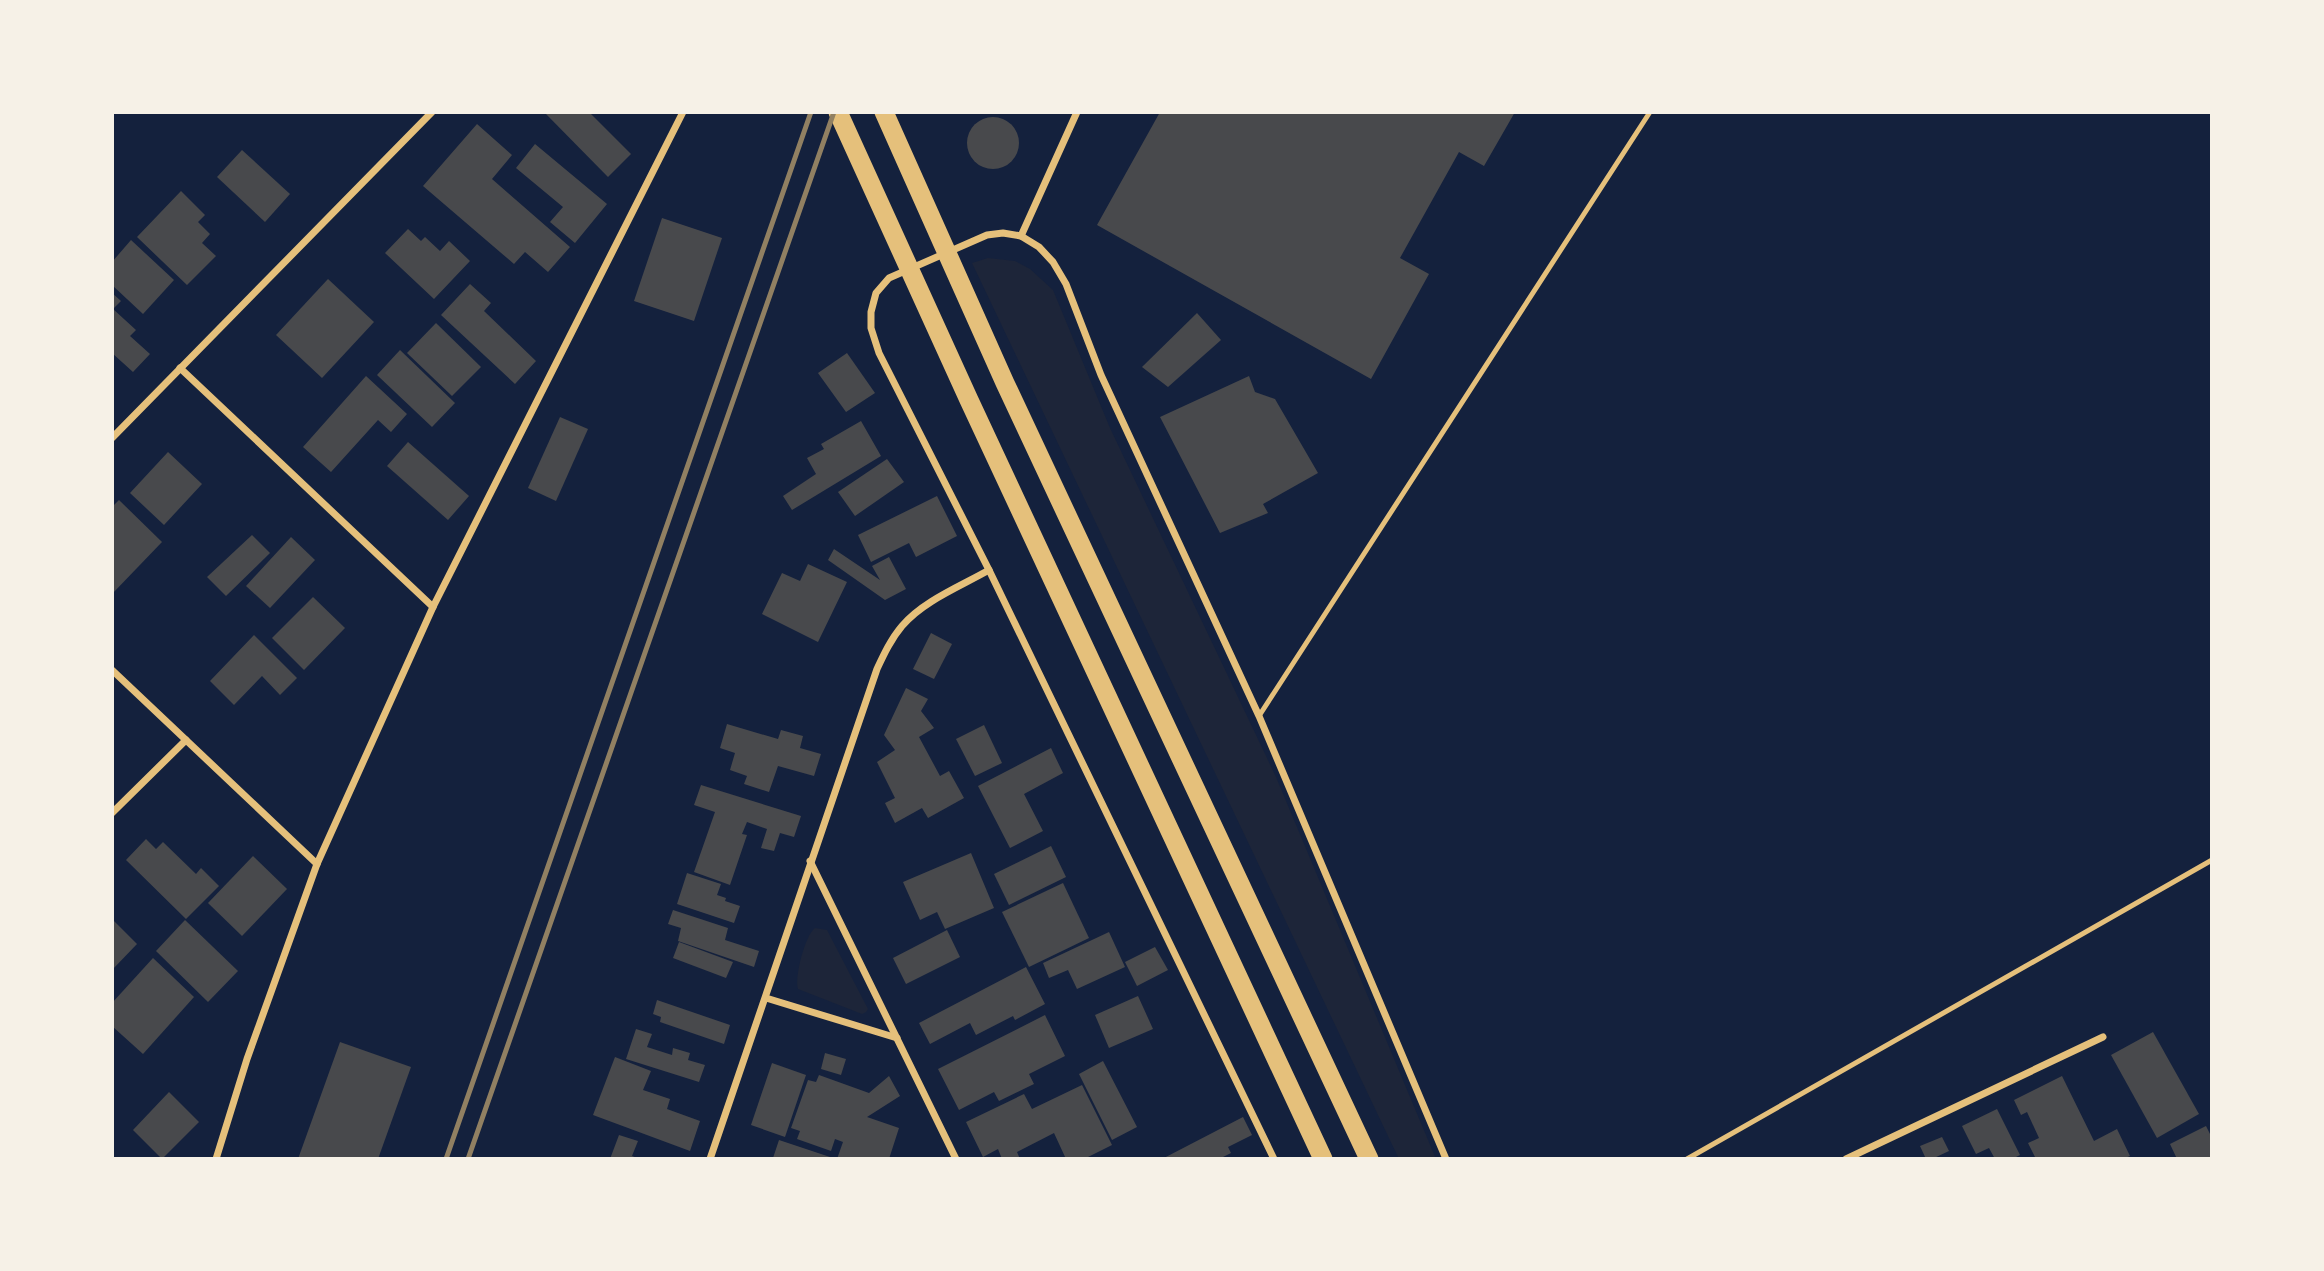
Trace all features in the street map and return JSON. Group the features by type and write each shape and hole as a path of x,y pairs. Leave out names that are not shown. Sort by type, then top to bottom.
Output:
{"highway":[{"path":"838,112 969,400 1323,1159"},
{"path":"884,112 1005,383 1369,1159"}],"street":[{"path":"112,438 432,112"},
{"path":"216,1159 247,1059 317,864 433,607 683,112"},
{"path":"1021,236 1077,112"},
{"path":"1275,1159 989,570 880,353 871,328 871,312 877,293 889,278 987,235 1003,233 1021,236 1039,247 1066,284 1101,375 1259,716 1446,1159"},
{"path":"180,368 433,607"},
{"path":"710,1159 810,861 877,669 888,645 903,624 925,607 989,570"},
{"path":"112,670 317,864"},
{"path":"112,813 186,740"},
{"path":"810,861 956,1159"},
{"path":"766,998 897,1038"},
{"path":"1846,1159 2103,1037"}],"lane":[{"path":"1259,716 1650,112"},
{"path":"1687,1159 2212,860"}],"shaded area":[{"path":"988,258 1015,261 1030,269 1053,290 1110,428 1276,777 1436,1159 1399,1159 972,263"},
{"path":"815,928 827,930 868,1009 866,1012 862,1014 798,989 801,957"}],"building":[{"path":"544,112 589,112 631,154 608,177"},
{"path":"1160,112 1515,112 1484,166 1459,152 1400,258 1429,274 1371,379 1097,225"},
{"path":"993,117 1012,124 1019,143 1012,162 993,169 974,162 967,143 974,124"},
{"path":"477,124 512,155 492,179 570,247 548,272 525,252 514,264 423,186"},
{"path":"535,144 607,204 575,243 550,222 563,207 516,168"},
{"path":"242,150 290,194 265,222 217,177"},
{"path":"181,191 205,215 198,222 210,234 202,243 216,256 187,285 137,237"},
{"path":"662,218 722,238 694,321 634,301"},
{"path":"408,229 421,241 425,237 440,251 449,241 470,261 434,299 385,253"},
{"path":"131,240 174,280 143,314 112,285 112,262"},
{"path":"328,279 374,322 322,378 276,335"},
{"path":"470,284 491,303 484,311 536,361 515,384 441,315"},
{"path":"112,293 121,301 113,309 136,330 130,336 150,354 133,372 112,353"},
{"path":"1197,313 1221,340 1168,387 1142,367"},
{"path":"436,323 481,367 452,396 407,353"},
{"path":"400,350 455,403 432,427 377,375"},
{"path":"847,353 875,393 846,412 818,373"},
{"path":"366,376 407,414 391,432 378,420 331,472 303,447"},
{"path":"1249,376 1255,392 1275,399 1318,473 1263,504 1268,513 1220,533 1160,417"},
{"path":"560,417 588,429 556,501 528,488"},
{"path":"861,421 881,456 792,510 783,496 816,474 807,458 824,449 821,444"},
{"path":"408,442 469,496 448,520 387,466"},
{"path":"168,452 202,484 164,525 130,493"},
{"path":"887,459 904,482 855,516 838,492"},
{"path":"937,496 957,536 916,557 909,543 871,562 858,535"},
{"path":"119,500 162,542 112,594 112,507"},
{"path":"252,535 270,553 226,596 207,577"},
{"path":"291,537 315,560 270,608 246,586"},
{"path":"834,549 880,580 872,566 889,557 906,589 885,600 828,560"},
{"path":"808,564 847,582 818,642 762,614 782,573 800,581"},
{"path":"313,597 345,628 304,670 272,638"},
{"path":"931,633 952,644 934,679 913,669"},
{"path":"254,635 297,678 280,695 262,676 234,705 210,681"},
{"path":"906,688 928,699 921,711 934,728 919,737 940,776 949,771 964,798 928,818 922,808 895,823 885,803 895,798 877,762 895,750 884,735"},
{"path":"727,724 778,739 781,730 803,736 800,748 821,754 814,776 778,766 769,792 744,784 747,776 730,770 735,753 720,748"},
{"path":"984,725 1002,763 975,776 956,739"},
{"path":"1051,748 1063,773 1024,794 1043,831 1010,848 978,786"},
{"path":"701,785 801,816 794,837 780,833 774,851 761,848 767,829 747,822 742,834 747,835 730,885 694,872 715,812 694,805"},
{"path":"146,839 156,849 163,842 196,874 201,868 219,886 186,919 126,860"},
{"path":"1051,846 1066,877 1009,905 994,874"},
{"path":"971,853 994,908 945,929 937,912 920,920 903,882"},
{"path":"253,856 287,889 242,936 208,903"},
{"path":"687,873 721,884 717,895 740,906 734,923 677,904"},
{"path":"1063,883 1089,938 1029,967 1002,912"},
{"path":"673,910 728,928 725,940 759,951 754,967 678,941 681,928 668,924"},
{"path":"112,919 137,944 112,970"},
{"path":"185,920 238,971 208,1002 156,951"},
{"path":"947,930 960,957 906,984 893,958"},
{"path":"1109,932 1125,967 1077,989 1068,970 1049,978 1043,963"},
{"path":"679,942 733,962 726,978 673,958"},
{"path":"1155,947 1168,970 1137,986 1125,962"},
{"path":"153,958 194,997 143,1054 112,1026 112,1003"},
{"path":"1026,967 1045,1004 1015,1020 1013,1016 976,1035 970,1023 930,1044 919,1023"},
{"path":"1138,996 1153,1029 1109,1048 1095,1015"},
{"path":"657,1000 730,1025 724,1044 660,1022 661,1017 653,1014"},
{"path":"1045,1015 1065,1056 1029,1074 1034,1084 999,1101 994,1092 959,1110 938,1069"},
{"path":"636,1029 652,1034 647,1047 672,1055 673,1048 690,1053 688,1060 705,1065 699,1082 626,1059"},
{"path":"2153,1032 2199,1114 2157,1138 2111,1055"},
{"path":"340,1042 411,1067 378,1159 298,1159"},
{"path":"825,1053 846,1059 841,1075 821,1069"},
{"path":"615,1057 651,1071 643,1090 670,1099 667,1109 700,1121 690,1151 593,1115"},
{"path":"1103,1061 1137,1127 1112,1140 1079,1074"},
{"path":"772,1063 806,1075 785,1137 751,1125"},
{"path":"819,1075 869,1093 889,1076 900,1096 867,1117 899,1128 889,1159 837,1159 843,1142 835,1139 831,1151 797,1139 800,1131 791,1128 808,1080 816,1082"},
{"path":"2062,1076 2094,1141 2117,1129 2130,1156 2123,1159 2036,1159 2028,1143 2039,1138 2027,1112 2021,1115 2014,1100"},
{"path":"1082,1085 1112,1145 1084,1159 1066,1159 1054,1133 1017,1152 1020,1159 1002,1159 998,1149 983,1157 966,1122 1024,1094 1032,1109"},
{"path":"169,1092 199,1122 162,1159 133,1130"},
{"path":"1997,1109 2020,1155 2012,1159 1995,1159 1989,1148 1976,1154 1962,1126"},
{"path":"1243,1117 1252,1135 1228,1147 1231,1153 1219,1159 1162,1159"},
{"path":"2206,1126 2212,1138 2212,1159 2177,1159 2170,1144"},
{"path":"619,1135 638,1141 632,1156 640,1159 610,1159"},
{"path":"1942,1137 1949,1151 1926,1159 1920,1146"},
{"path":"779,1140 830,1157 773,1158"}],"railway":[{"path":"446,1159 811,112"},
{"path":"468,1159 834,112"}]}
